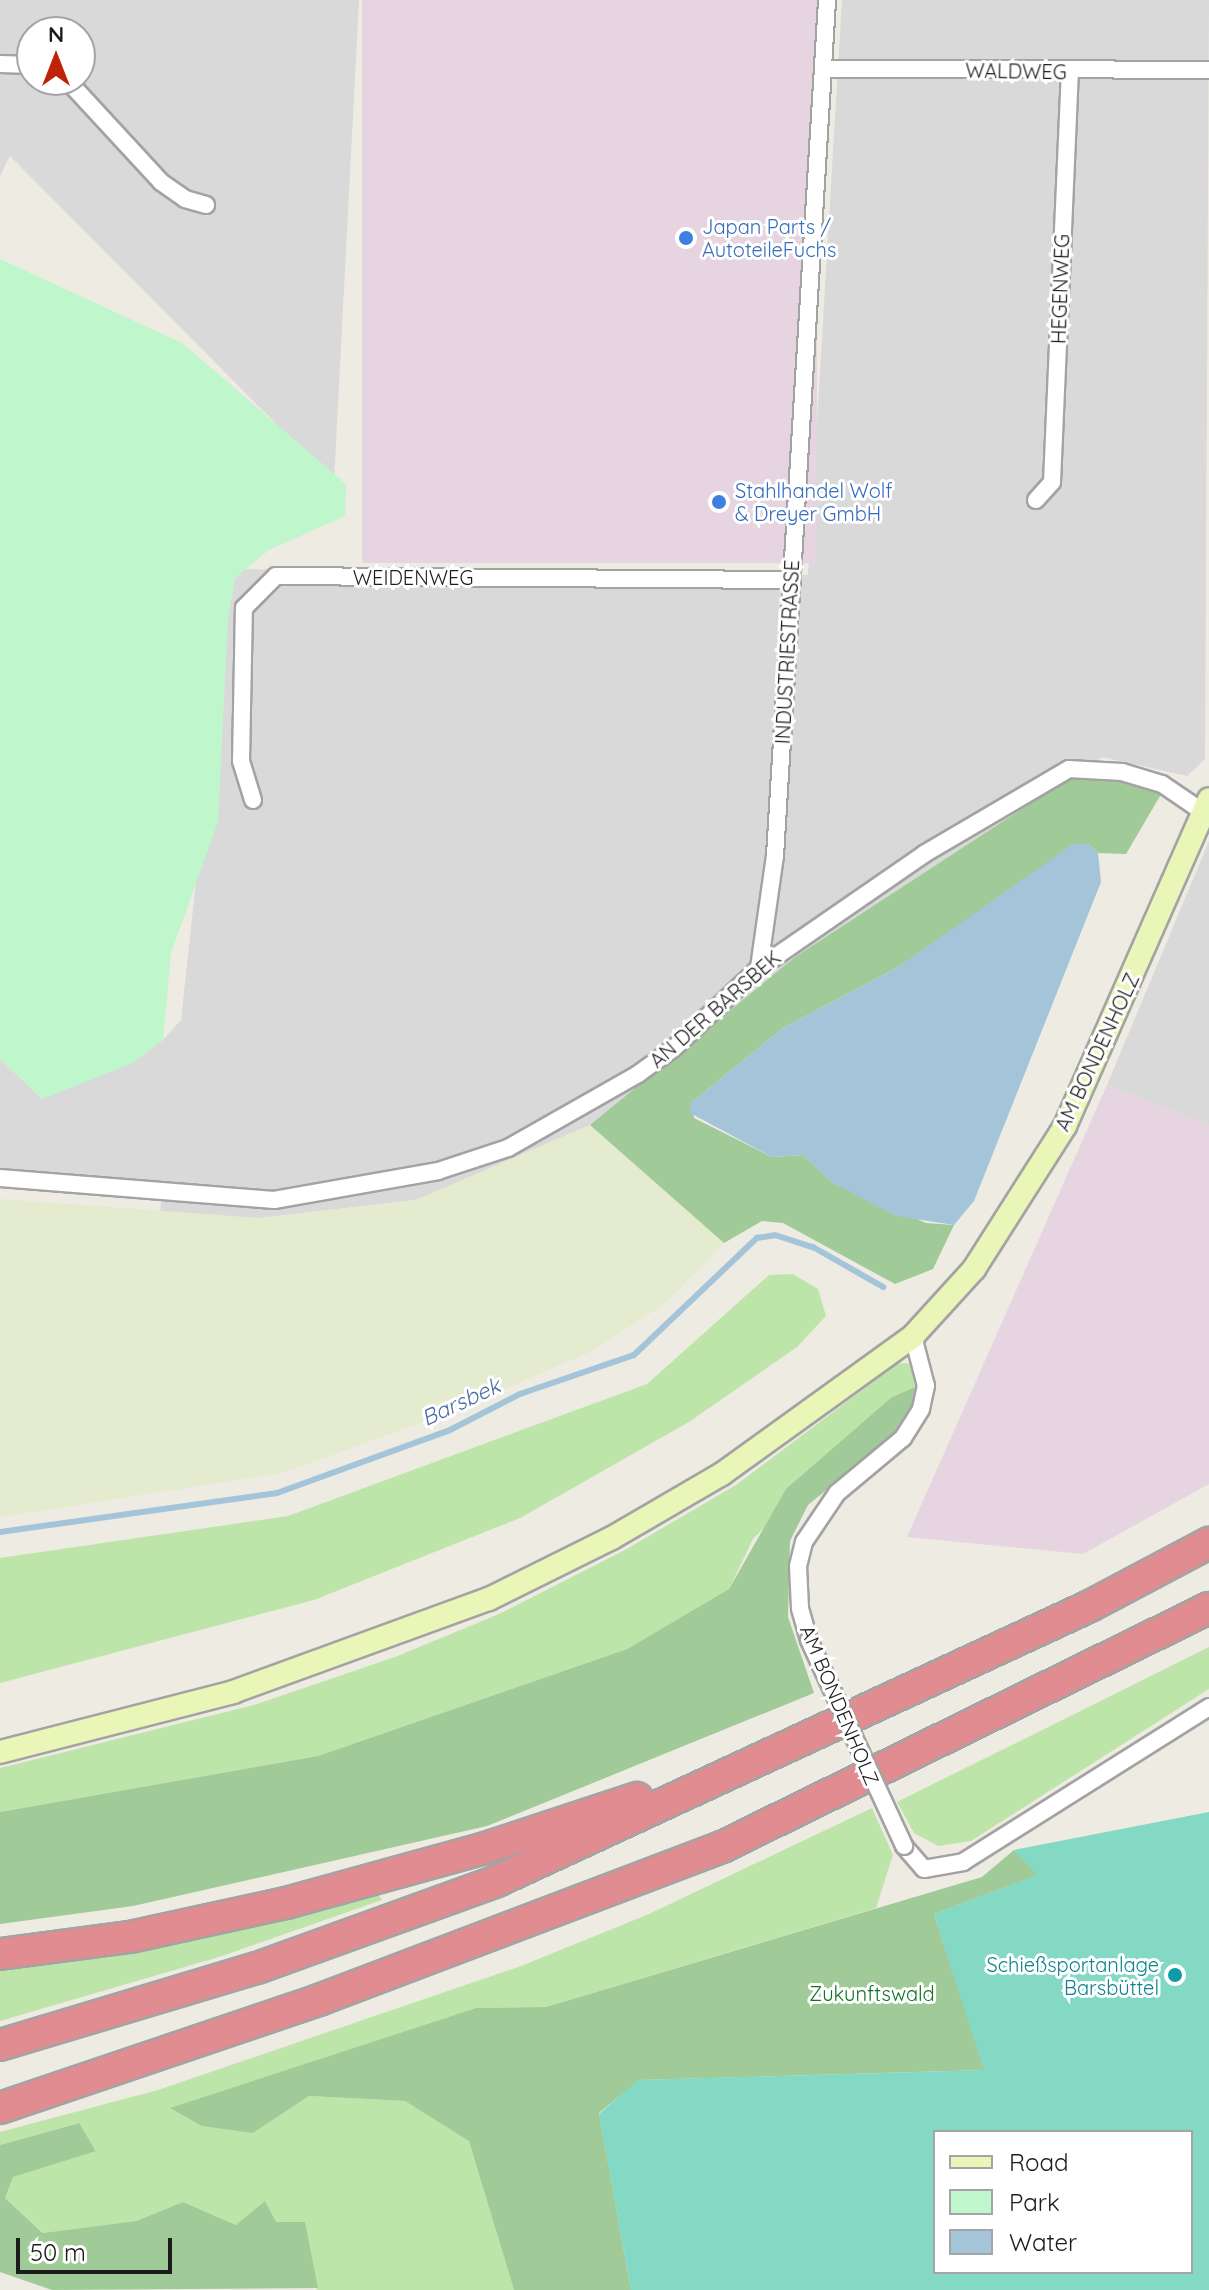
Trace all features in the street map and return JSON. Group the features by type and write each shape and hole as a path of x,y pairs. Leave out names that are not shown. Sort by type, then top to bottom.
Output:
{"highway":[{"path":"0,2045 257,1968 497,1881 1090,1606 1209,1543"},
{"path":"0,2108 119,2064 349,1989 722,1847 1209,1608"},
{"path":"0,1954 130,1937 286,1903 535,1833 791,1746"},
{"path":"0,2087 119,2064"}],"main road":[{"name":"AM BONDENHOLZ","path":"913,1336 974,1269 1065,1126 1206,805"},
{"path":"0,1752 233,1692 489,1599 612,1538 722,1474 913,1336"}],"street":[{"name":"INDUSTRIESTRASSE","path":"759,968 775,856 827,0"},
{"name":"WALDWEG","path":"823,69 1209,70"},
{"name":"HEGENWEG","path":"1036,500 1052,482 1070,72"},
{"path":"82,96 161,182 185,199 206,205"},
{"name":"WEIDENWEG","path":"253,800 241,761 244,608 276,576 791,580"},
{"name":"AN DER BARSBEK","path":"0,1178 274,1200 438,1171 508,1148 638,1074 674,1048 759,968 924,854 1069,769 1122,772 1162,784 1206,805"},
{"name":"AM BONDENHOLZ","path":"913,1336 926,1386 921,1409 903,1438 837,1493 804,1542 798,1580 809,1640 904,1846 924,1869 963,1862 1209,1707"}],"shaded area":[{"path":"0,0 359,0 334,482 10,156 0,176"},
{"path":"362,0 817,0 817,563 362,563"},
{"path":"842,0 1209,0 1205,759 1187,776 1102,757 795,957 590,1125 416,1200 259,1218 160,1214 163,1182 0,1169 0,1059 42,1099 163,1040 181,1020 230,569 808,575"},
{"path":"1209,841 1209,1125 1107,1085"},
{"path":"1107,1085 1209,1125 1209,1484 1083,1554 907,1537"}],"green space":[{"path":"0,259 182,343 346,484 345,516 269,550 235,578 228,619 218,822 171,953 163,1040 131,1064 42,1099 0,1059"},
{"path":"1074,775 1125,780 1163,791 1126,854 1098,853 1088,844 898,967 783,1028 691,1103 694,1118 772,1157 803,1155 833,1183 926,1223 954,1225 933,1269 895,1284 783,1223 762,1221 724,1243 590,1125 795,957"},
{"path":"590,1125 724,1243 663,1305 590,1352 448,1413 282,1473 0,1517 0,1199 259,1218 416,1200"},
{"path":"793,1274 818,1289 826,1316 797,1347 689,1422 520,1518 314,1600 0,1683 0,1558 288,1516 647,1384 769,1275"},
{"path":"908,1363 914,1368 915,1387 892,1397 753,1539 729,1589 627,1649 318,1756 0,1812 0,1768 254,1705 395,1657 499,1614 625,1550 736,1485 897,1364"},
{"path":"915,1387 914,1405 897,1432 808,1505 790,1541 788,1617 814,1693 487,1826 133,1906 0,1924 0,1812 318,1756 627,1649 729,1589 786,1489 892,1397"},
{"path":"1209,1647 1209,1689 971,1841 938,1846 914,1833 897,1802"},
{"path":"872,1808 893,1855 876,1908 546,2007 476,2008 171,2108 253,2133 309,2096 405,2101 469,2140 514,2290 315,2290 318,2288 236,2225 183,2202 136,2221 44,2233 5,2198 12,2177 96,2150 78,2123 0,2145 0,2132 158,2090 521,1966 649,1914"},
{"path":"1209,1812 1209,2290 631,2290 599,2114 638,2080 984,2070 934,1914 1037,1875 1014,1850"},
{"name":"Zukunftswald","path":"1014,1850 1038,1875 934,1914 985,2070 639,2080 599,2113 631,2290 514,2290 469,2141 405,2101 309,2096 253,2133 202,2126 170,2108 476,2008 546,2007 982,1877"},
{"path":"378,1894 382,1900 219,1957 0,2021 0,1966 179,1940"},
{"path":"79,2123 96,2151 13,2177 5,2198 43,2233 136,2221 183,2202 236,2225 265,2201 276,2222 305,2222 318,2288 52,2290 0,2272 0,2145"}],"water":[{"path":"1073,844 1088,844 1098,853 1101,882 974,1201 954,1225 896,1216 833,1183 803,1155 772,1157 690,1113 691,1103 783,1028 898,967"}],"waterway":[{"name":"Barsbek","path":"0,1532 277,1493 450,1430 520,1394 634,1355 757,1238 775,1235 813,1247 883,1287"}],"place":[{"name":"Japan Parts / AutoteileFuchs","path":"686,238"},
{"name":"Stahlhandel Wolf & Dreyer GmbH","path":"719,502"},
{"name":"Schießsportanlage Barsbüttel","path":"1175,1975"}]}
